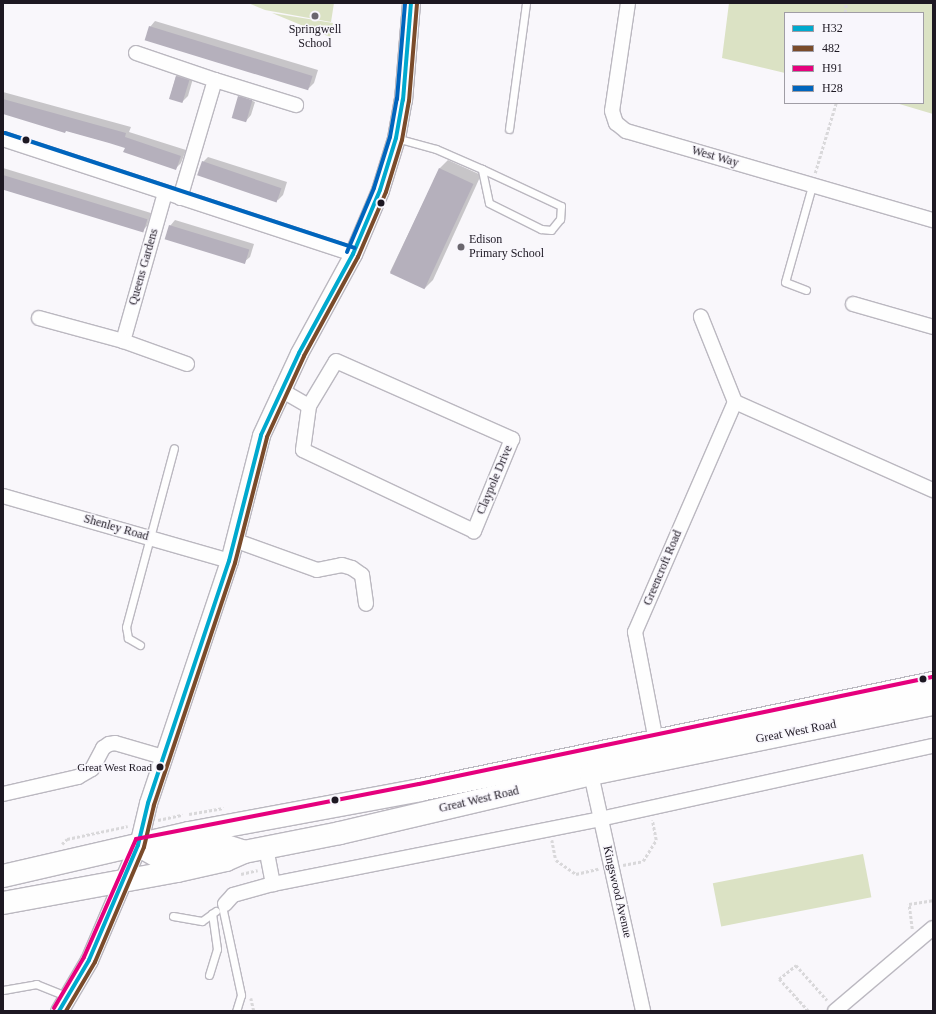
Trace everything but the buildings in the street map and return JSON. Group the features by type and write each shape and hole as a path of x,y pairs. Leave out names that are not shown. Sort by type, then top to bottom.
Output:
{"highway":[{"name":"Great West Road","path":"3,876 134,835 656,741 933,683"},
{"name":"Great West Road","path":"3,903 226,860 244,852 591,774 933,704"},
{"path":"134,835 159,857 223,844 244,852"}],"street":[{"path":"64,1004 89,960 123,881 134,835 148,803 229,561 261,435 281,390 353,254 380,190 396,138 403,100 411,3"},
{"name":"West Way","path":"628,3 612,111 616,123 626,130 812,186 933,220"},
{"path":"136,53 215,80 296,105"},
{"path":"180,198 215,80"},
{"path":"3,139 353,254"},
{"name":"Queens Gardens","path":"123,341 165,193"},
{"path":"853,304 933,327"},
{"path":"701,317 735,402 933,490"},
{"path":"39,318 123,341 187,364"},
{"name":"Claypole Drive","path":"336,361 512,439 474,531 303,450 309,406 336,361"},
{"path":"281,390 309,406"},
{"name":"Greencroft Road","path":"656,741 635,632 735,402"},
{"name":"Shenley Road","path":"3,496 229,561"},
{"path":"234,540 317,570 342,565 352,568 362,575 366,604"},
{"path":"3,794 78,778 92,769 103,748 109,744 115,743 163,757"},
{"path":"224,905 233,895 273,884 600,819 933,746"},
{"name":"Kingswood Avenue","path":"591,774 643,1011"},
{"path":"266,848 273,884"},
{"path":"836,1011 933,928"}],"lane":[{"path":"509,128 526,3"},
{"path":"396,138 436,150 482,169 561,206 560,219 551,230 540,229 489,203 482,169"},
{"path":"806,290 784,282 812,186"},
{"path":"140,645 128,638 126,627 174,448"},
{"path":"173,916 202,920 224,905 241,995 236,1011"},
{"path":"209,975 216,949 212,913"},
{"path":"3,990 36,984 64,1004"}],"path":[{"path":"812,186 836,104"},
{"path":"550,829 556,860 576,874 644,861 656,840 650,808"},
{"path":"67,838 134,835"},
{"path":"915,942 909,904 933,900"},
{"path":"808,1011 779,979 796,965 836,1011"}],"green space":[{"name":"Springwell School","path":"248,3 334,3 331,22 265,10"},
{"path":"729,3 933,3 933,114 899,104 924,104 924,12 784,12 784,73 722,58"},
{"path":"272,13 333,23 330,37"},
{"path":"863,854 871,897 721,926 713,883"}],"transit line":[{"name":"H28","path":"347,252 374,188 390,137 397,99 405,3"},
{"name":"H32","path":"59,1011 89,960 138,845 148,803 229,561 261,435 299,353 353,254 380,190 396,138 403,100 411,3"},
{"name":"482","path":"66,1011 95,962 144,847 154,805 235,563 267,437 304,356 358,257 386,192 402,140 409,101 417,3"},
{"name":"H28","path":"5,133 355,248"},
{"name":"H91","path":"54,1008 84,957 136,839 419,784 932,677"}],"place":[{"name":"Springwell School","path":"315,16"},
{"name":"Edison Primary School","path":"461,247"},
{"name":"Great West Road","path":"160,767"}]}
